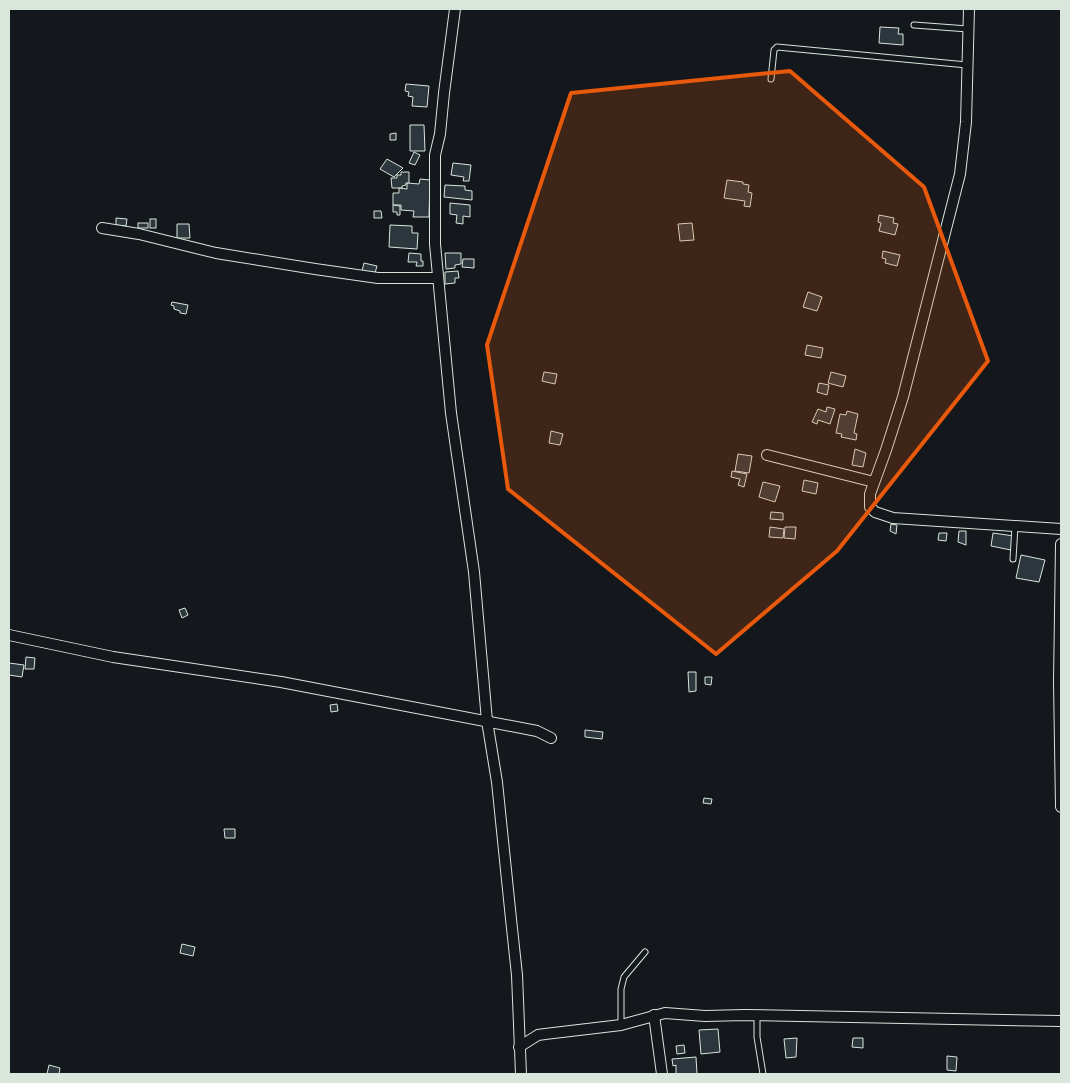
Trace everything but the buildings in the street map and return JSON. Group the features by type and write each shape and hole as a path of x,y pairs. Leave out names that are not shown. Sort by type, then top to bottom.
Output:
{"street":[{"path":"456,9 440,134 435,155 435,244 451,413 474,572 487,721 497,782 511,919 519,1019 521,1074"},
{"path":"969,9 965,131 956,193 903,397 870,494 870,507 875,512 892,518 1061,529"},
{"path":"102,228 139,234 216,253 315,269 378,278 438,278"},
{"path":"767,455 874,482"},
{"path":"1061,544 1061,807"},
{"path":"9,635 91,653 281,682 487,721 537,732 551,738"},
{"path":"519,1047 538,1035 621,1025 665,1013 705,1016 1061,1021"},
{"path":"654,1015 662,1074"}],"lane":[{"path":"914,25 968,29"},
{"path":"771,79 772,54 777,47 968,65"},
{"path":"1013,559 1014,526"},
{"path":"621,1025 621,988 624,978 645,952"},
{"path":"757,1016 757,1037 762,1074"}],"highlighted area":[{"path":"790,71 924,187 988,361 837,551 716,654 508,489 487,345 571,93"}]}
